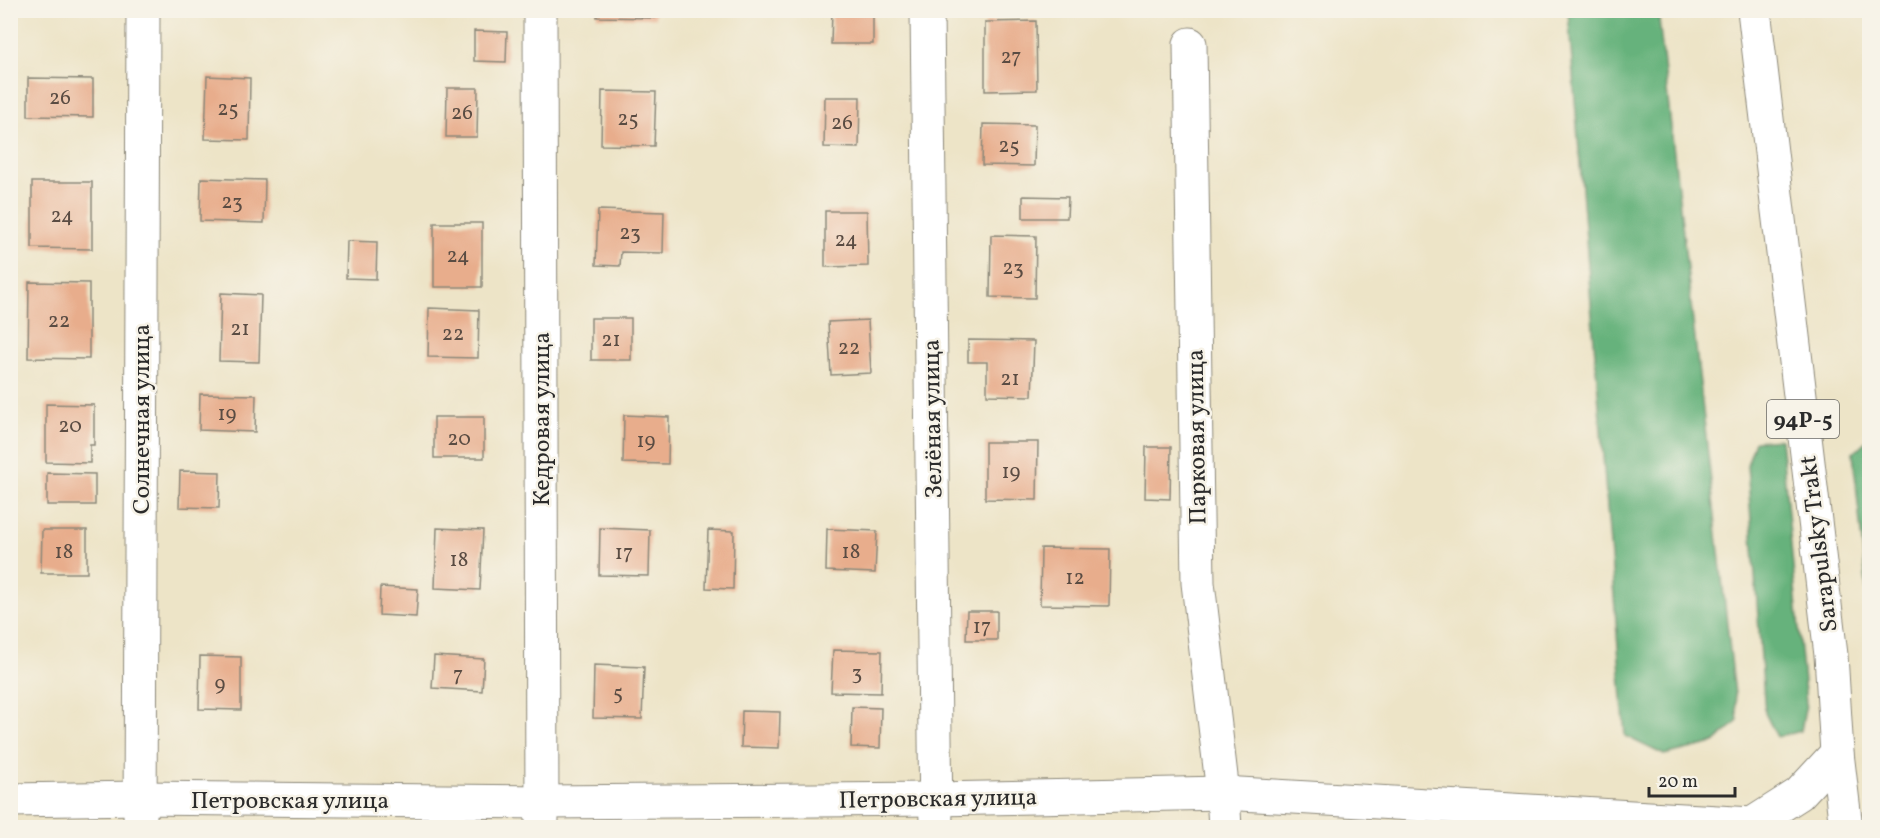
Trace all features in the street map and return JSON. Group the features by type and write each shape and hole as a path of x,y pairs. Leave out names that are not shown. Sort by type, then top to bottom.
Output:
{"street":[{"name":"Солнечная улица","path":"140,813 143,10"},
{"name":"Кедровая улица","path":"540,10 542,815"},
{"name":"Зелёная улица","path":"927,10 936,813"},
{"name":"Sarapulsky Trakt","path":"1755,10 1831,655 1837,753 1846,828"},
{"name":"Парковая улица","path":"1190,44 1198,583 1223,793 1225,828"},
{"name":"Петровская улица","path":"10,800 140,813 542,815 936,813 1223,793 1752,824 1799,794 1837,753"}],"green space":[{"path":"1568,11 1658,11 1738,721 1714,743 1664,755 1625,736"},
{"path":"1869,438 1869,614 1853,453"},
{"path":"1781,439 1806,704 1801,731 1777,737 1765,713 1747,465 1755,441"}],"building":[{"path":"597,10 655,10 655,18 597,17"},
{"path":"832,10 873,10 873,44 831,44"},
{"path":"1036,21 1037,90 985,91 985,22"},
{"path":"474,31 507,32 506,62 474,61"},
{"path":"207,76 250,78 249,140 205,139"},
{"path":"28,78 93,79 93,117 28,116"},
{"path":"447,88 478,88 477,137 446,137"},
{"path":"602,91 656,92 654,146 601,145"},
{"path":"825,97 860,97 859,148 824,147"},
{"path":"983,124 1035,125 1034,166 982,165"},
{"path":"201,178 265,180 264,223 200,221"},
{"path":"32,182 92,182 92,249 32,248"},
{"path":"1023,196 1068,197 1067,218 1023,218"},
{"path":"598,210 664,212 663,253 621,252 620,266 596,265"},
{"path":"825,211 867,211 868,266 825,267"},
{"path":"434,223 482,223 482,287 434,287"},
{"path":"991,235 1036,236 1035,298 990,297"},
{"path":"347,241 377,242 376,279 346,278"},
{"path":"29,282 89,283 89,359 28,358"},
{"path":"221,293 261,295 259,362 219,361"},
{"path":"429,308 479,310 478,358 428,357"},
{"path":"591,318 631,318 631,360 591,360"},
{"path":"868,320 871,373 831,375 828,322"},
{"path":"968,340 1034,341 1032,396 987,395 987,362 968,362"},
{"path":"200,394 256,395 255,432 199,430"},
{"path":"46,404 94,405 94,445 90,445 90,463 46,462"},
{"path":"624,415 669,417 668,464 623,463"},
{"path":"434,417 484,417 484,458 434,458"},
{"path":"985,442 1038,442 1037,500 985,499"},
{"path":"1146,447 1171,447 1170,499 1145,498"},
{"path":"180,471 220,472 219,508 179,507"},
{"path":"47,473 95,474 95,505 47,505"},
{"path":"437,528 483,530 480,590 435,588"},
{"path":"600,528 650,530 649,576 599,575"},
{"path":"827,529 877,531 875,573 826,571"},
{"path":"42,530 87,530 87,573 41,573"},
{"path":"708,530 734,531 733,589 706,588"},
{"path":"1041,548 1110,549 1109,606 1040,605"},
{"path":"380,587 418,589 416,617 379,615"},
{"path":"967,611 997,611 997,640 966,640"},
{"path":"833,650 882,651 881,693 831,692"},
{"path":"200,656 241,657 241,710 199,709"},
{"path":"434,656 484,659 482,691 432,688"},
{"path":"594,665 644,667 642,719 593,718"},
{"path":"852,707 881,708 880,748 851,747"},
{"path":"742,711 780,712 779,748 741,747"}]}
